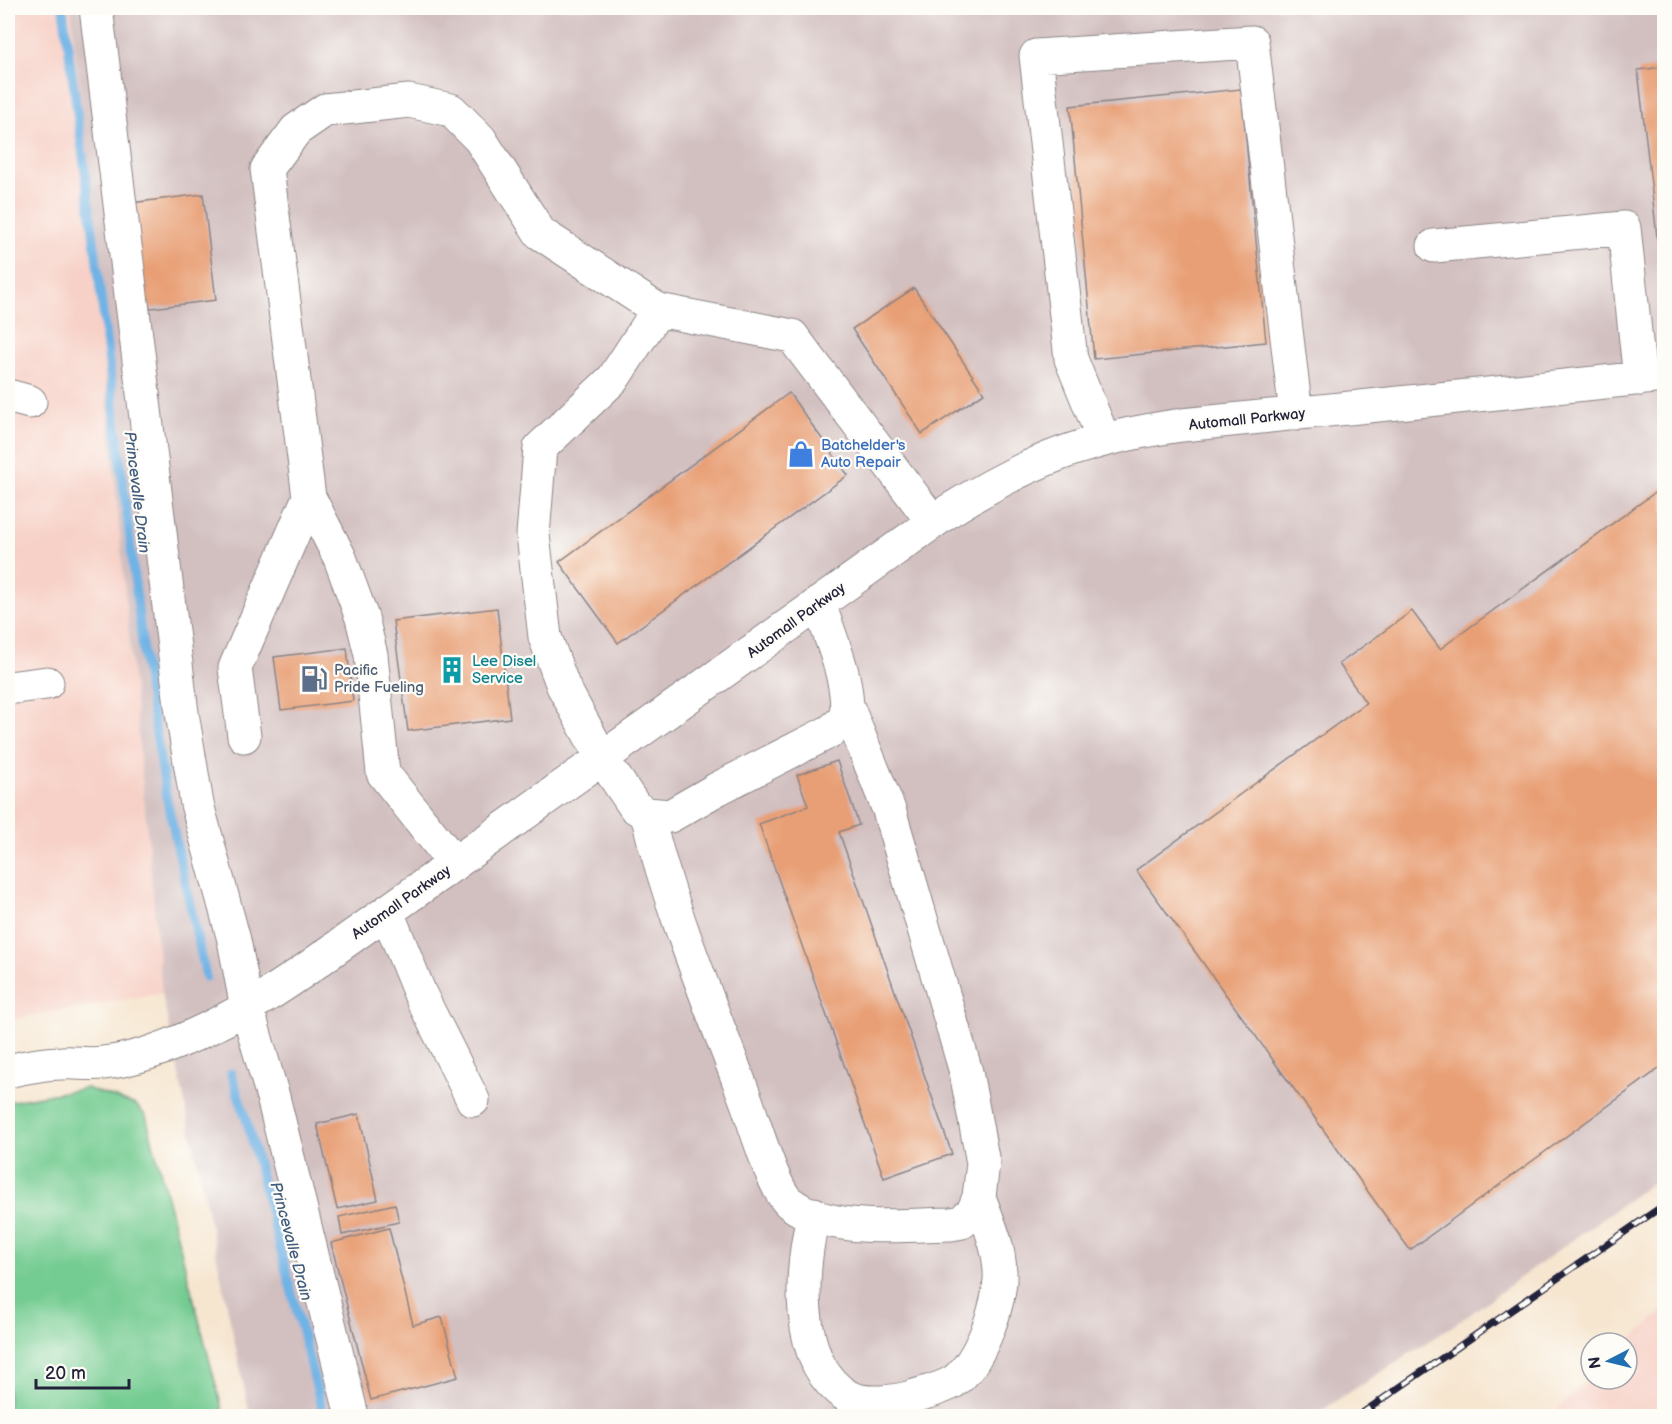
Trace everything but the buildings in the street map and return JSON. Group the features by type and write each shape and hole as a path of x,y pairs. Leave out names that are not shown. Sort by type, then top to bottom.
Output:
{"street":[{"path":"96,8 182,713 197,804 234,940 247,1008 273,1097 352,1416"},
{"path":"1103,438 1071,359 1036,56 1252,42 1296,414"},
{"path":"455,864 383,773 371,655 362,618 340,558 309,497 267,169 296,130 325,110 409,101 451,110 480,139 540,233 658,310 792,336 933,522"},
{"path":"1434,246 1624,228 1652,377"},
{"path":"658,310 613,379 540,448 533,535 545,637 562,686 602,758 635,807 648,814 670,816 717,789 831,731 846,718 848,708"},
{"name":"Automall Parkway","path":"8,1071 61,1062 101,1064 125,1060 191,1035 247,1008 455,864 933,522 1010,475 1056,454 1103,438 1182,426 1652,377"},
{"path":"244,736 235,668 309,497"},
{"path":"648,814 658,860 771,1167 790,1203 814,1214 855,1225 962,1222 974,1210 979,1197 982,1163 966,1072 889,810 848,708 844,683 819,603"},
{"path":"8,688 47,683"},
{"path":"387,912 420,994 473,1100"},
{"path":"814,1214 807,1240 804,1303 810,1334 823,1374 848,1396 860,1401 904,1400 954,1381 967,1370 987,1334 1001,1274 996,1240 979,1197"}],"shaded area":[{"path":"8,8 71,8 162,993 8,1020"},
{"path":"71,8 1664,8 1664,1174 1463,1319 1313,1416 250,1416 162,993"},
{"path":"1664,1310 1664,1416 1550,1416 1579,1388 1579,1391 1639,1391 1639,1332"}],"green space":[{"path":"86,1088 136,1105 146,1116 224,1416 8,1416 8,1102"}],"waterway":[{"name":"Princevalle Drain","path":"63,8 96,254 145,667 167,800 206,977"},
{"name":"Princevalle Drain","path":"231,1073 247,1122 324,1416"}],"railway":[{"path":"1358,1416 1664,1205"}],"place":[{"name":"Batchelder's Auto Repair","path":"801,454"},
{"name":"Lee Disel Service","path":"452,670"},
{"name":"Pacific Pride Fueling","path":"314,679"}]}
